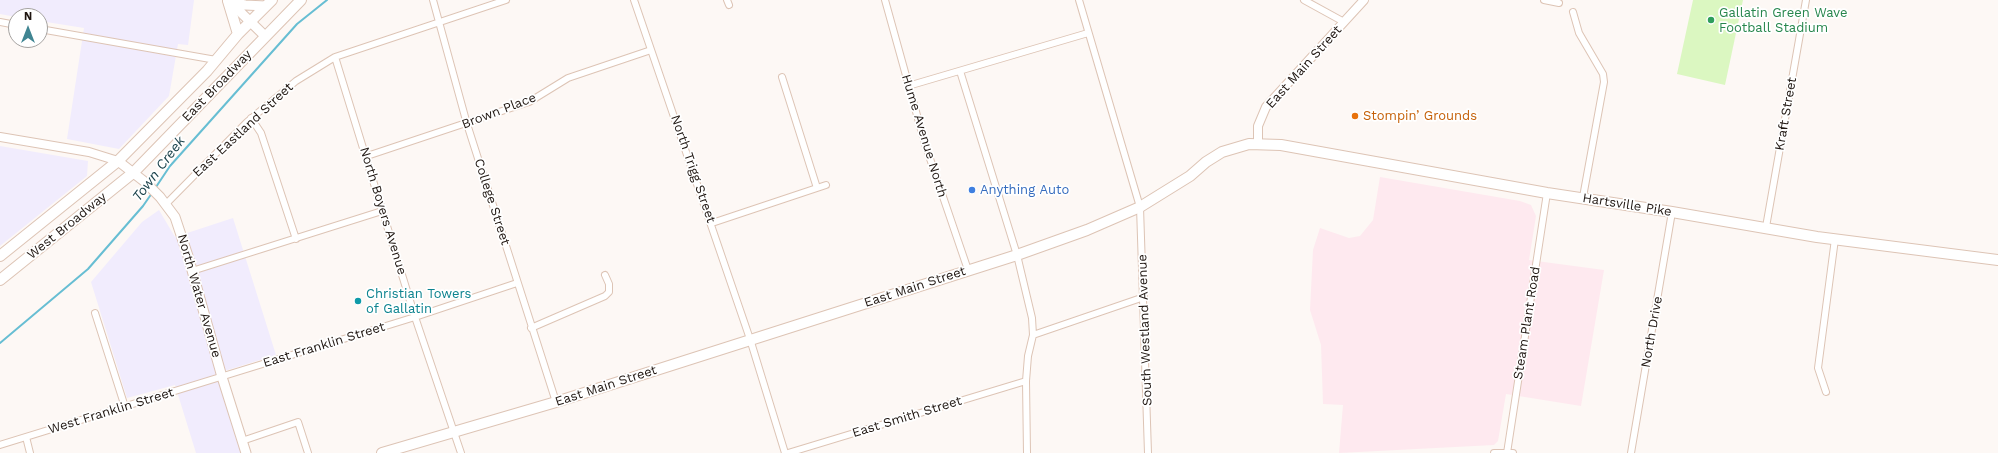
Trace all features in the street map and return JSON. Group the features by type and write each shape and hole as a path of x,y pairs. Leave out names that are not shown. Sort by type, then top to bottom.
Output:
{"main road":[{"path":"228,0 265,36"},
{"path":"228,0 245,5 269,3"},
{"path":"228,0 238,34"},
{"name":"East Broadway","path":"134,172 301,0"},
{"name":"East Broadway","path":"118,161 206,71 249,22 269,3"},
{"name":"Hartsville Pike","path":"1258,143 1329,154 1548,193 1583,197 1836,239 1998,260"},
{"name":"East Main Street","path":"382,453 556,402 1017,255 1087,230 1140,207 1190,176 1206,162 1222,152 1239,146 1258,143"},
{"name":"North Water Avenue","path":"118,161 145,182 163,201 175,217 246,453"},
{"name":"West Broadway","path":"0,256 118,161"},
{"name":"West Broadway","path":"0,280 134,172"}],"street":[{"name":"College Street","path":"433,0 467,124 531,328 556,402"},
{"name":"East Eastland Street","path":"163,201 251,118 296,81 335,57 439,21 506,0"},
{"name":"North Trigg Street","path":"634,0 712,223 785,453"},
{"name":"Hume Avenue North","path":"885,0 908,86 946,208 968,270"},
{"name":"South Westland Avenue","path":"1079,0 1140,207 1148,453"},
{"path":"1304,0 1344,22"},
{"name":"East Main Street","path":"1258,143 1258,126 1266,107 1364,0"},
{"path":"1544,0 1559,3"},
{"name":"Kraft Street","path":"1766,227 1806,0"},
{"path":"1573,12 1579,33 1603,74 1604,82 1583,197"},
{"path":"48,30 216,60"},
{"path":"908,86 1088,33"},
{"name":"Brown Place","path":"367,156 467,124 529,102 568,78 651,50"},
{"name":"North Boyers Avenue","path":"335,57 367,156 382,211 415,317 461,453"},
{"path":"960,71 1017,255 1032,318 1033,335 1028,356 1026,381 1028,453"},
{"path":"782,77 816,188"},
{"path":"251,118 261,133 296,239"},
{"path":"0,137 89,152 118,161"},
{"path":"712,223 826,185"},
{"name":"Steam Plant Road","path":"1509,453 1548,193"},
{"path":"192,271 382,211"},
{"name":"North Drive","path":"1631,453 1672,212"},
{"path":"1826,392 1818,368 1836,239"},
{"path":"531,328 605,296 609,292 609,284 605,275"},
{"name":"East Franklin Street","path":"222,377 517,284"},
{"path":"1033,335 1144,297"},
{"path":"95,313 125,407"},
{"name":"West Franklin Street","path":"0,445 222,377"},
{"name":"East Smith Street","path":"788,453 1026,381"},
{"path":"242,441 298,422 308,453"},
{"path":"26,437 30,453"},
{"path":"1494,453 1509,453"}],"shaded area":[{"path":"0,0 194,0 188,45 178,44 169,96 119,149 67,139 84,28 48,22 48,8 8,8 8,16 0,14"},
{"path":"0,146 88,161 87,176 0,246"},
{"path":"1380,177 1520,201 1531,205 1536,216 1529,260 1604,270 1581,406 1506,394 1498,441 1494,445 1339,453 1343,405 1323,404 1321,345 1310,310 1313,250 1320,228 1349,238 1360,236 1373,220"},
{"path":"159,210 175,237 233,218 276,355 218,373 242,453 196,453 175,385 127,398 91,282 142,222"}],"green space":[{"path":"1693,0 1743,0 1725,85 1677,74"}],"waterway":[{"name":"Town Creek","path":"156,187 170,166 297,24 327,0"},
{"name":"Town Creek","path":"0,343 88,269 143,206 152,193"}],"place":[{"name":"Gallatin Green Wave Football Stadium","path":"1711,20"},
{"name":"Stompin’ Grounds","path":"1355,116"},
{"name":"Anything Auto","path":"972,190"},
{"name":"Christian Towers of Gallatin","path":"358,301"}]}
